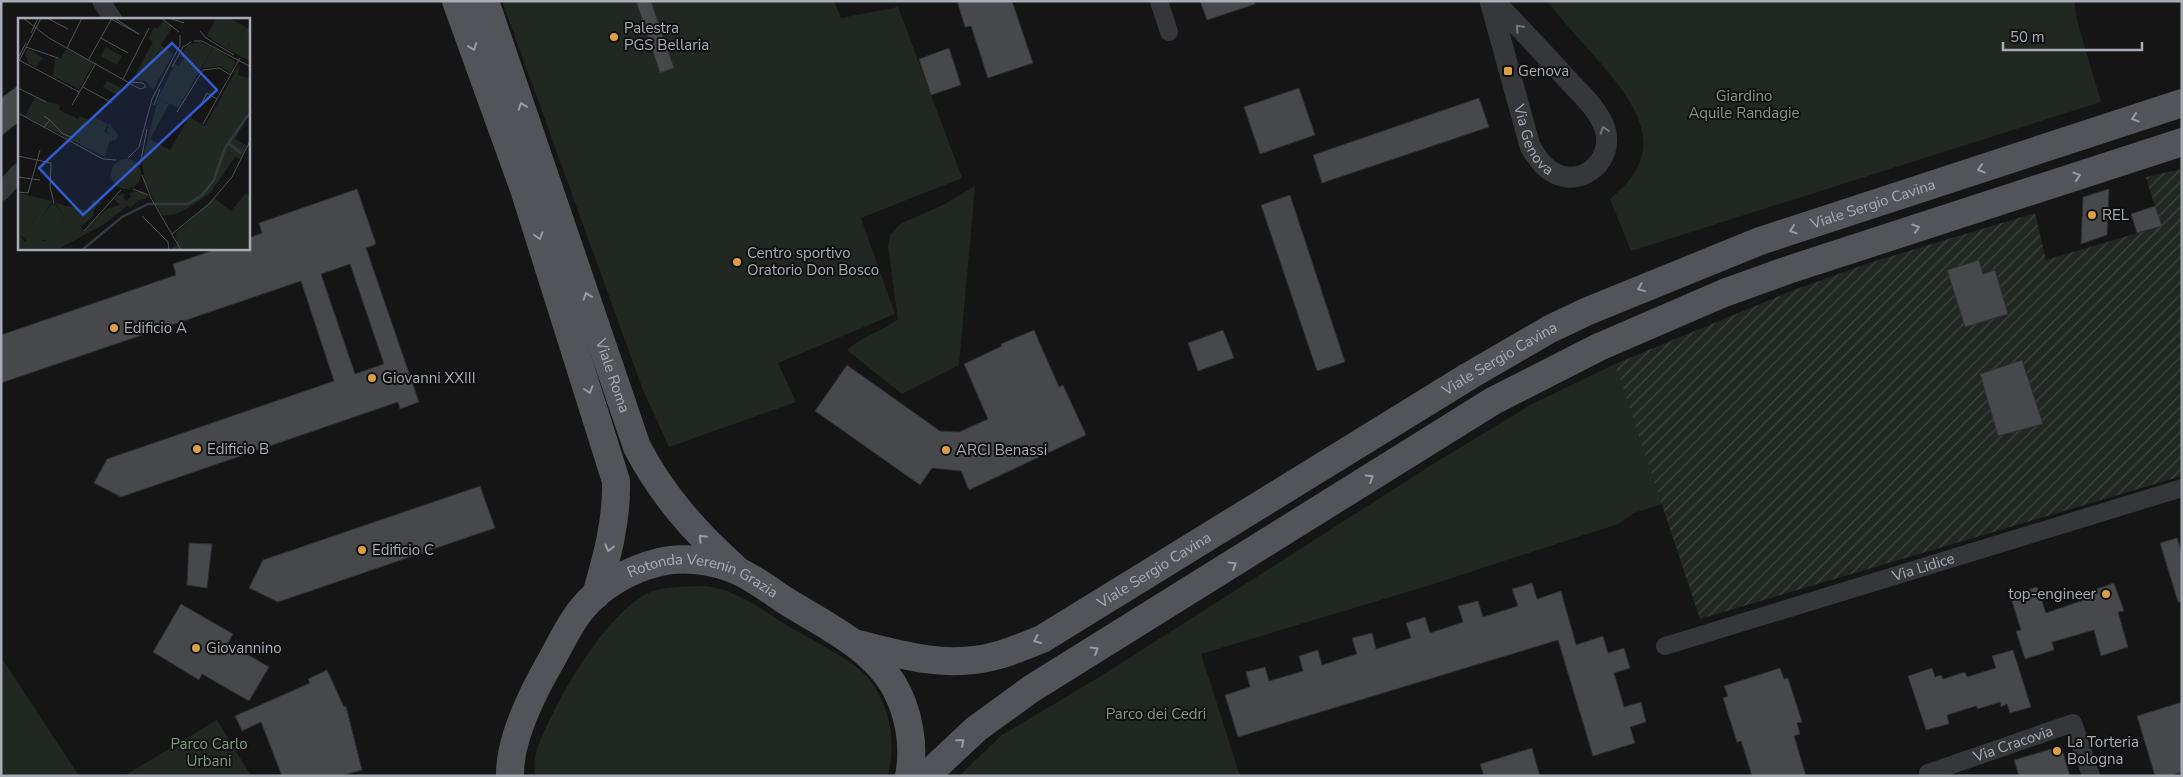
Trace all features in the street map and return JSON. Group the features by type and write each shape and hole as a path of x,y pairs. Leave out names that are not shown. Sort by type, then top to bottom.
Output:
{"main road":[{"name":"Viale Roma","path":"456,1 526,154 638,447 653,478 677,510 705,541 738,571"},
{"name":"Viale Roma","path":"485,1 616,480 617,504 614,526 596,595"},
{"name":"Viale Sergio Cavina","path":"854,643 904,656 947,662 994,656 1042,639 1469,376 1550,329 1588,310 1760,241 2182,103"},
{"path":"926,776 976,729 1031,689 1493,401 1558,366 1643,326 1788,270 2182,142"},
{"name":"Rotonda Verenin Grazia","path":"508,773 526,711 545,671 580,611 596,595 618,579 640,568 683,559 705,562 738,571 854,643 880,667 893,684 906,713 910,740 909,776"}],"street":[{"path":"101,1 112,18"},
{"path":"1159,1 1169,32"},
{"name":"Via Genova","path":"1490,1 1530,146 1542,163 1554,173 1569,178 1590,172 1602,159 1607,148 1606,133 1600,119 1575,88 1494,1"},
{"path":"1,192 18,173"},
{"name":"Via Lidice","path":"1665,646 2182,488"},
{"name":"Via Cracovia","path":"1928,773 2073,723 2091,776"}],"green space":[{"name":"Centro sportivo Oratorio Don Bosco","path":"502,1 834,1 841,18 898,7 962,178 861,218 895,314 778,363 796,402 669,447 643,390"},
{"name":"Giardino Aquile Randagie","path":"1547,1 2074,1 2078,24 2101,102 1631,251 1610,199 1629,181 1639,163 1643,146 1641,128 1635,111 1612,76"},
{"path":"2182,169 2182,476 1700,619 1615,364 1794,290 1869,263 2035,213 2046,260 2161,226 2146,177"},
{"path":"975,186 959,365 902,394 847,350 898,319 888,247 890,235 900,224 945,204"},
{"name":"Parco dei Cedri","path":"1615,364 1662,504 1634,513 1618,524 1427,586 1201,654 1240,776 959,776 1002,735 1101,676 1438,461 1532,404"},
{"path":"702,586 726,591 758,606 853,664 868,678 882,700 890,725 891,750 888,776 535,776 536,753 554,711 583,662 618,617 636,601 653,591 671,587"},
{"path":"1,657 79,776 1,776"},
{"name":"Parco Carlo Urbani","path":"217,720 251,776 124,776"}],"building":[{"path":"636,1 651,1 674,68 660,73"},
{"path":"957,1 1012,1 1033,63 988,78 971,26 965,27"},
{"path":"1200,1 1254,1 1255,4 1207,20"},
{"path":"949,48 961,85 931,95 919,59"},
{"path":"18,86 18,123 1,136 1,98"},
{"path":"1299,88 1315,135 1260,154 1244,107"},
{"path":"1479,98 1489,127 1322,183 1313,155"},
{"path":"357,189 376,244 366,248 419,402 400,409 398,402 121,497 94,483 107,459 334,381 301,281 1,383 1,335 176,275 173,264 214,250 250,250 250,238 262,233 259,223","holes":["350,264 384,364 355,374 321,274"]},
{"path":"2109,189 2107,235 2081,244 2083,197"},
{"path":"1290,195 1345,362 1317,371 1261,205"},
{"path":"2155,206 2162,226 2137,233 2131,214"},
{"path":"1979,260 1983,274 1995,270 2008,314 1965,327 1947,270"},
{"path":"1034,330 1059,387 1063,385 1086,435 969,490 961,471 932,468 920,485 815,411 847,365 940,431 959,432 988,419 964,364 1002,346 1001,344"},
{"path":"1223,330 1234,358 1198,371 1188,343"},
{"path":"2022,360 2043,424 1998,436 1980,374"},
{"name":"Edificio C","path":"480,486 495,528 278,602 249,588 263,560"},
{"path":"2177,538 2182,553 2182,602 2178,602 2160,543"},
{"path":"189,543 212,544 207,588 187,585"},
{"path":"1532,583 1537,599 1561,591 1576,645 1603,636 1608,653 1624,648 1630,668 1614,673 1624,707 1641,702 1646,722 1630,727 1635,743 1593,756 1558,640 1238,737 1225,695 1250,687 1246,672 1265,667 1269,681 1303,671 1299,656 1318,650 1322,665 1357,654 1352,638 1372,633 1376,649 1411,638 1406,623 1425,617 1430,633 1463,622 1458,606 1478,601 1483,617 1518,606 1512,589"},
{"path":"2114,583 2124,611 2118,612 2128,647 2101,656 2094,630 2052,642 2054,650 2025,659 2016,631 2021,630 2010,595 2037,587 2046,613 2087,599 2085,593"},
{"name":"Giovannino","path":"181,604 233,634 228,643 269,667 249,701 202,674 199,680 153,652"},
{"path":"2013,650 2031,707 2010,713 2007,704 2001,707 2000,702 1978,709 1976,706 1947,715 1949,724 1926,730 1908,676 1932,668 1935,677 1941,675 1943,679 1965,672 1967,677 1996,668 1992,656"},
{"path":"1780,668 1784,679 1788,678 1802,722 1797,723 1800,734 1794,736 1806,776 1752,776 1741,741 1737,742 1723,698 1728,696 1724,686"},
{"path":"327,670 344,707 346,706 362,770 340,776 282,776 261,722 242,731 235,716 310,683 308,679"},
{"path":"2182,702 2182,772 2170,776 2155,776 2137,716"},
{"path":"2061,746 2070,776 2019,776 2014,760"},
{"path":"1532,748 1540,776 1484,776 1480,764"}],"place":[{"name":"Palestra PGS Bellaria","path":"614,37"},
{"name":"Genova","path":"1508,71"},
{"name":"REL","path":"2092,215"},
{"name":"Centro sportivo Oratorio Don Bosco","path":"737,262"},
{"name":"Edificio A","path":"114,328"},
{"name":"Giovanni XXIII","path":"372,378"},
{"name":"Edificio B","path":"197,449"},
{"name":"ARCI Benassi","path":"946,450"},
{"name":"Edificio C","path":"362,550"},
{"name":"top-engineer","path":"2106,594"},
{"name":"Giovannino","path":"196,648"},
{"name":"La Torteria Bologna","path":"2057,751"}]}
